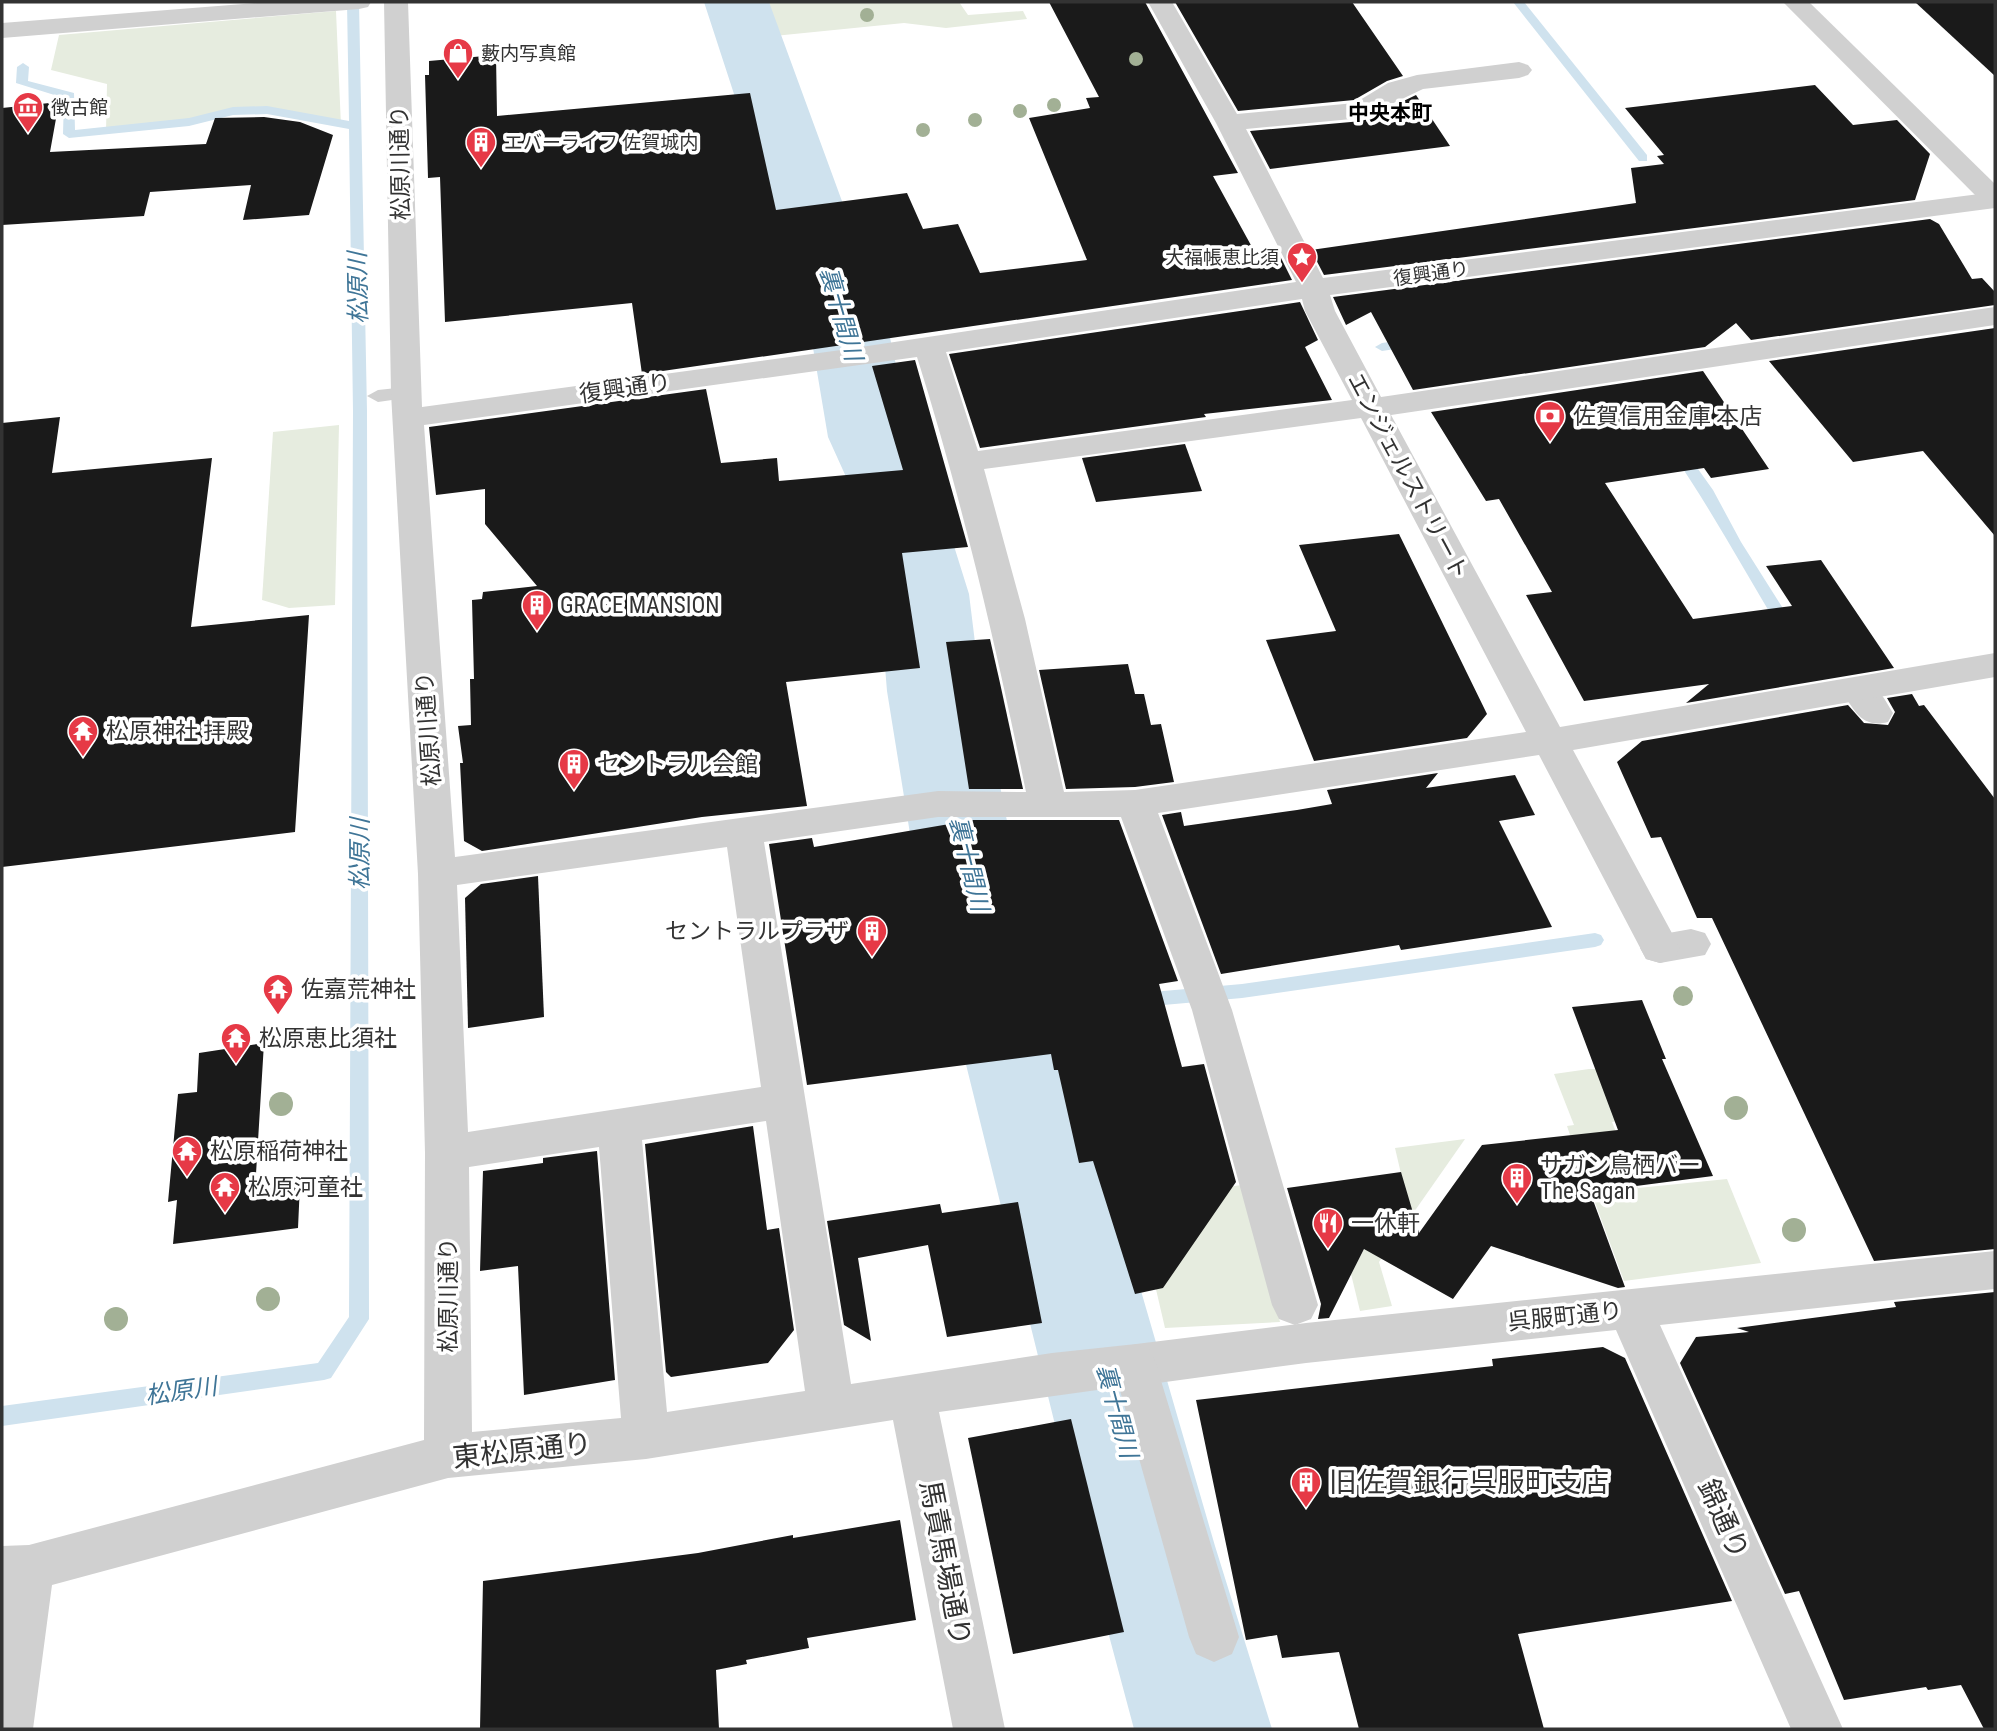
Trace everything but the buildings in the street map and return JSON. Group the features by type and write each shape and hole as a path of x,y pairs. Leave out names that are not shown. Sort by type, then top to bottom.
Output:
{"street":[{"name":"松原川通り","path":"396,2 398,402 438,874 447,1153 448,1457"},
{"name":"エンジェルストリート","path":"1160,2 1229,123 1314,288 1320,311 1551,741 1675,946"},
{"path":"1795,2 1995,199"},
{"path":"2,31 349,3"},
{"path":"1229,123 1362,110 1379,96 1431,78 1519,70"},
{"name":"復興通り","path":"398,402 855,357 1314,288 1995,199"},
{"path":"966,462 1402,405 1995,316"},
{"path":"928,345 966,462 1008,619 1048,806"},
{"path":"438,874 938,804 1048,806 1135,803 1551,741 1867,702 1995,665"},
{"path":"1135,803 1207,994 1300,1324"},
{"path":"744,833 831,1409"},
{"path":"447,1153 783,1101"},
{"path":"619,1126 646,1437"},
{"name":"呉服町通り","path":"1052,1374 1136,1366 1300,1324 1630,1309 1995,1270"},
{"name":"錦通り","path":"1630,1309 1817,1729"},
{"path":"1136,1366 1214,1637"},
{"name":"東松原通り","path":"15,1569 448,1457 646,1437 1052,1374"},
{"name":"馬責馬場通り","path":"912,1396 979,1729"},
{"path":"6,1729 15,1569"}],"shaded area":[{"path":"756,2 959,2 968,15 1023,11 1027,19 946,28 904,23 764,37"},
{"path":"336,11 341,126 270,112 232,113 195,123 106,132 107,84 51,70 59,35"},
{"path":"339,425 335,605 289,608 262,600 273,432"},
{"path":"1607,1069 1624,1120 1612,1122 1638,1188 1727,1179 1761,1263 1624,1281 1570,1135 1567,1126 1574,1125 1554,1074"},
{"path":"1465,1139 1379,1262 1392,1306 1360,1311 1351,1274 1402,1178 1395,1148"},
{"path":"1242,1185 1280,1322 1165,1328 1135,1199"}],"waterway":[{"name":"松原川","path":"2,1416 324,1371 359,1319 360,411 353,2"},
{"name":"裏十間川","path":"736,2 848,324 870,437 890,479 924,594 934,691 962,846 1150,1546 1203,1729"},
{"path":"1518,2 1643,158"},
{"path":"23,67 22,83 70,96 69,134 189,122 233,111 267,110 354,126"},
{"path":"1382,347 1410,343"},
{"path":"1678,451 1706,490 1733,542 1788,629"},
{"path":"1141,1000 1242,991 1595,940"}],"place":[{"name":"藪内写真館","path":"458,80"},
{"name":"徴古館","path":"28,134"},
{"name":"エバーライフ 佐賀城内","path":"481,169"},
{"name":"大福帳恵比須","path":"1302,284"},
{"name":"佐賀信用金庫 本店","path":"1550,443"},
{"name":"GRACE MANSION","path":"537,632"},
{"name":"松原神社 拝殿","path":"83,758"},
{"name":"セントラル会館","path":"574,791"},
{"name":"セントラルプラザ","path":"872,958"},
{"name":"佐嘉荒神社","path":"278,1016"},
{"name":"松原恵比須社","path":"236,1065"},
{"name":"松原稲荷神社","path":"187,1178"},
{"name":"サガン鳥栖バー The Sagan","path":"1517,1205"},
{"name":"松原河童社","path":"225,1214"},
{"name":"一休軒","path":"1328,1250"},
{"name":"旧佐賀銀行呉服町支店","path":"1306,1509"}],"district":[{"name":"中央本町","path":"1390,113"}]}
